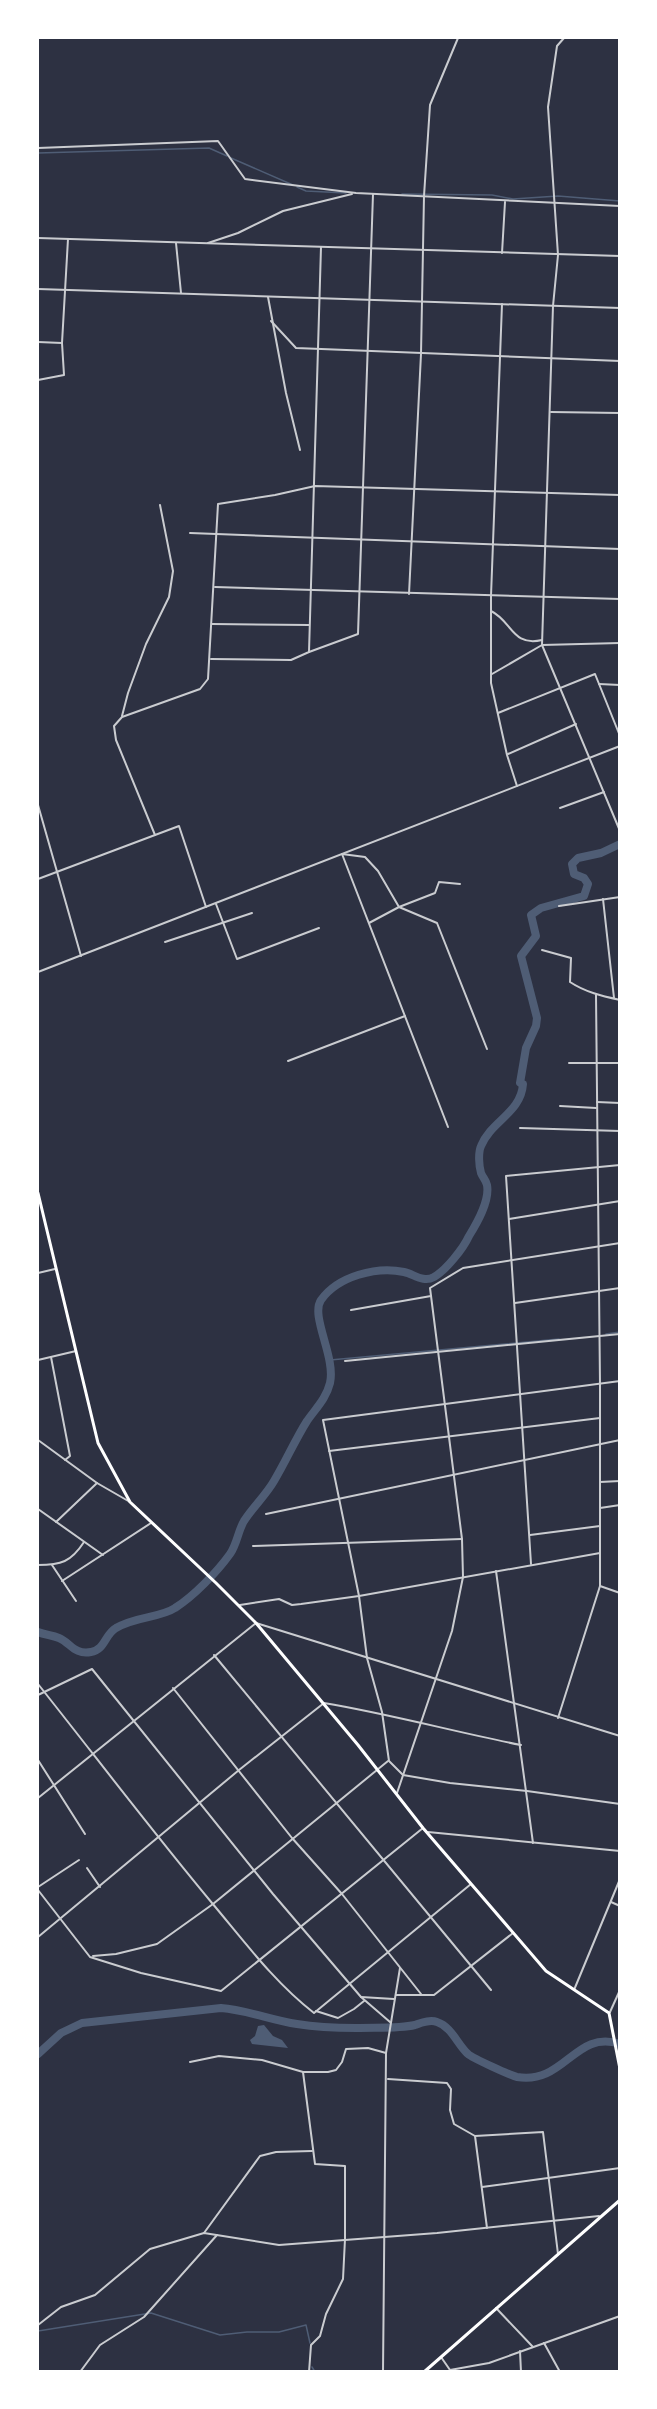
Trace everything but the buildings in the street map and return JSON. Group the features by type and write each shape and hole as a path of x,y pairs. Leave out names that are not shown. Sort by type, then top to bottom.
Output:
{"main road":[{"path":"38,1193 98,1443 130,1502 240,1605 256,1623 324,1703 423,1828 546,1971 609,2013 620,2069"},
{"path":"424,2372 619,2200"}],"street":[{"path":"409,594 420,354 424,196 430,105 458,38"},
{"path":"564,38 557,46 548,107 558,255 553,306 542,645 620,831"},
{"path":"38,148 218,141 245,179 356,193 620,206"},
{"path":"205,244 238,233 283,212 356,193"},
{"path":"211,659 291,660 358,634 373,194"},
{"path":"502,253 505,201"},
{"path":"38,238 620,256"},
{"path":"38,380 64,375 62,343 68,239"},
{"path":"176,243 181,293"},
{"path":"309,652 321,247"},
{"path":"38,289 620,308"},
{"path":"268,296 271,321 300,450"},
{"path":"502,304 491,596 491,683 507,755 517,786"},
{"path":"271,321 296,348 620,361"},
{"path":"38,342 62,343"},
{"path":"550,412 620,413"},
{"path":"122,717 200,689 208,679 211,659 218,504 315,486 620,495"},
{"path":"155,835 116,740 114,726 122,717 146,644 169,597 172,571 160,505"},
{"path":"190,533 620,549"},
{"path":"215,587 620,599"},
{"path":"491,611 497,614 509,630 523,640 531,642 542,640"},
{"path":"212,624 309,625"},
{"path":"492,674 542,645 620,643"},
{"path":"498,713 595,674 620,736"},
{"path":"599,684 620,685"},
{"path":"507,755 576,724"},
{"path":"38,972 620,746"},
{"path":"560,808 604,792"},
{"path":"38,805 81,956"},
{"path":"38,879 179,826 206,907"},
{"path":"342,854 365,857 378,871 399,907 437,923 487,1049"},
{"path":"342,854 448,1127"},
{"path":"369,923 399,907 435,893 439,882 460,884"},
{"path":"559,906 620,897"},
{"path":"603,899 614,999"},
{"path":"216,903 237,959 319,928"},
{"path":"165,942 252,913"},
{"path":"542,950 571,958 570,982 576,986 596,995 620,1000"},
{"path":"558,1718 600,1586 596,995"},
{"path":"288,1060 405,1016"},
{"path":"569,1063 620,1063"},
{"path":"597,1102 620,1103"},
{"path":"560,1106 597,1108"},
{"path":"520,1128 620,1131"},
{"path":"531,1564 506,1176 620,1165"},
{"path":"509,1219 620,1201"},
{"path":"396,1793 452,1631 463,1576 462,1539 430,1288 463,1268 620,1243"},
{"path":"38,1273 55,1269"},
{"path":"514,1303 620,1288"},
{"path":"351,1310 431,1296"},
{"path":"345,1361 517,1346 620,1334"},
{"path":"38,1360 76,1351"},
{"path":"51,1357 70,1456 65,1461"},
{"path":"620,1381 323,1420 359,1596 367,1658 382,1712 389,1761 403,1775 620,1804"},
{"path":"329,1451 600,1418"},
{"path":"38,1440 97,1483 130,1502"},
{"path":"266,1514 620,1440"},
{"path":"600,1482 620,1481"},
{"path":"56,1522 97,1483"},
{"path":"600,1508 620,1505"},
{"path":"38,1509 103,1555"},
{"path":"62,1581 151,1523"},
{"path":"530,1535 600,1526"},
{"path":"253,1546 462,1539"},
{"path":"38,1565 61,1563 76,1555 84,1542"},
{"path":"240,1605 279,1599 292,1605 359,1596 531,1564 600,1554"},
{"path":"52,1565 76,1601"},
{"path":"496,1571 533,1843"},
{"path":"600,1586 620,1593"},
{"path":"38,1798 256,1623 620,1736"},
{"path":"214,1655 491,1990"},
{"path":"38,1695 92,1669 301,1926 361,1997 390,2022"},
{"path":"38,1684 158,1838 259,1961 293,1997 314,2013 316,2011 338,2018 365,2000"},
{"path":"173,1688 292,1839 342,1894 421,1994"},
{"path":"38,1937 239,1770 324,1703 382,1712 420,1723 520,1745"},
{"path":"38,1760 85,1834"},
{"path":"90,1957 116,1954 157,1944 213,1904 389,1761"},
{"path":"79,1860 38,1889 90,1957 141,1973 222,1991 423,1828"},
{"path":"428,1832 620,1851"},
{"path":"87,1868 100,1887"},
{"path":"574,1990 620,1880"},
{"path":"316,2011 471,1884"},
{"path":"611,1902 620,1906"},
{"path":"361,1997 434,1995 513,1933"},
{"path":"383,2372 388,2079 386,2053 399,1968"},
{"path":"609,2013 619,1991"},
{"path":"190,2062 219,2056 262,2060 303,2072 336,2070 342,2062 346,2049 368,2048 386,2053"},
{"path":"303,2072 315,2164 345,2166 343,2279 320,2336 311,2345 309,2372"},
{"path":"388,2079 447,2083 451,2088 450,2110 454,2124 475,2136 543,2132 558,2254"},
{"path":"475,2136 487,2228"},
{"path":"204,2232 260,2156 276,2152 313,2151"},
{"path":"482,2187 620,2168"},
{"path":"38,2325 66,2304 94,2295 150,2249 204,2232 279,2245 487,2228 599,2216"},
{"path":"80,2372 100,2345 144,2317 217,2235"},
{"path":"495,2308 533,2347"},
{"path":"441,2357 450,2370 489,2364 620,2316"},
{"path":"544,2343 560,2372"},
{"path":"520,2351 521,2372"}],"water":[{"path":"264,2025 288,2048 252,2044 250,2040 255,2036 258,2026"}],"waterway":[{"path":"38,153 209,148 227,156"},
{"path":"231,158 293,185"},
{"path":"297,187 306,191 346,193"},
{"path":"402,194 492,195 513,199 558,196 620,201"},
{"path":"38,1632 59,1638 81,1652 96,1651 116,1628 169,1611 197,1590 230,1554 244,1521 271,1486 307,1421 328,1389 331,1373 319,1316 318,1307 321,1300 337,1285 370,1272 393,1270 422,1279 430,1279 444,1269 458,1253 479,1218 487,1198 487,1185 479,1163 481,1146 486,1137 511,1110 521,1094 523,1084 520,1083 526,1048 536,1026 537,1018 521,956 536,936 531,915 541,908 584,896 588,884 584,878 574,874 572,864 578,858 601,853 620,844"},
{"path":"606,1334 620,1332"},
{"path":"330,1360 559,1339"},
{"path":"38,2054 61,2033 82,2023 221,2008 287,2022 326,2027 393,2027 434,2021 447,2028 468,2054 517,2077 533,2077 547,2073 592,2044 605,2041 620,2044"},
{"path":"38,2331 151,2313 220,2335 279,2332 306,2325 310,2343"},
{"path":"312,2367 315,2372"}]}
